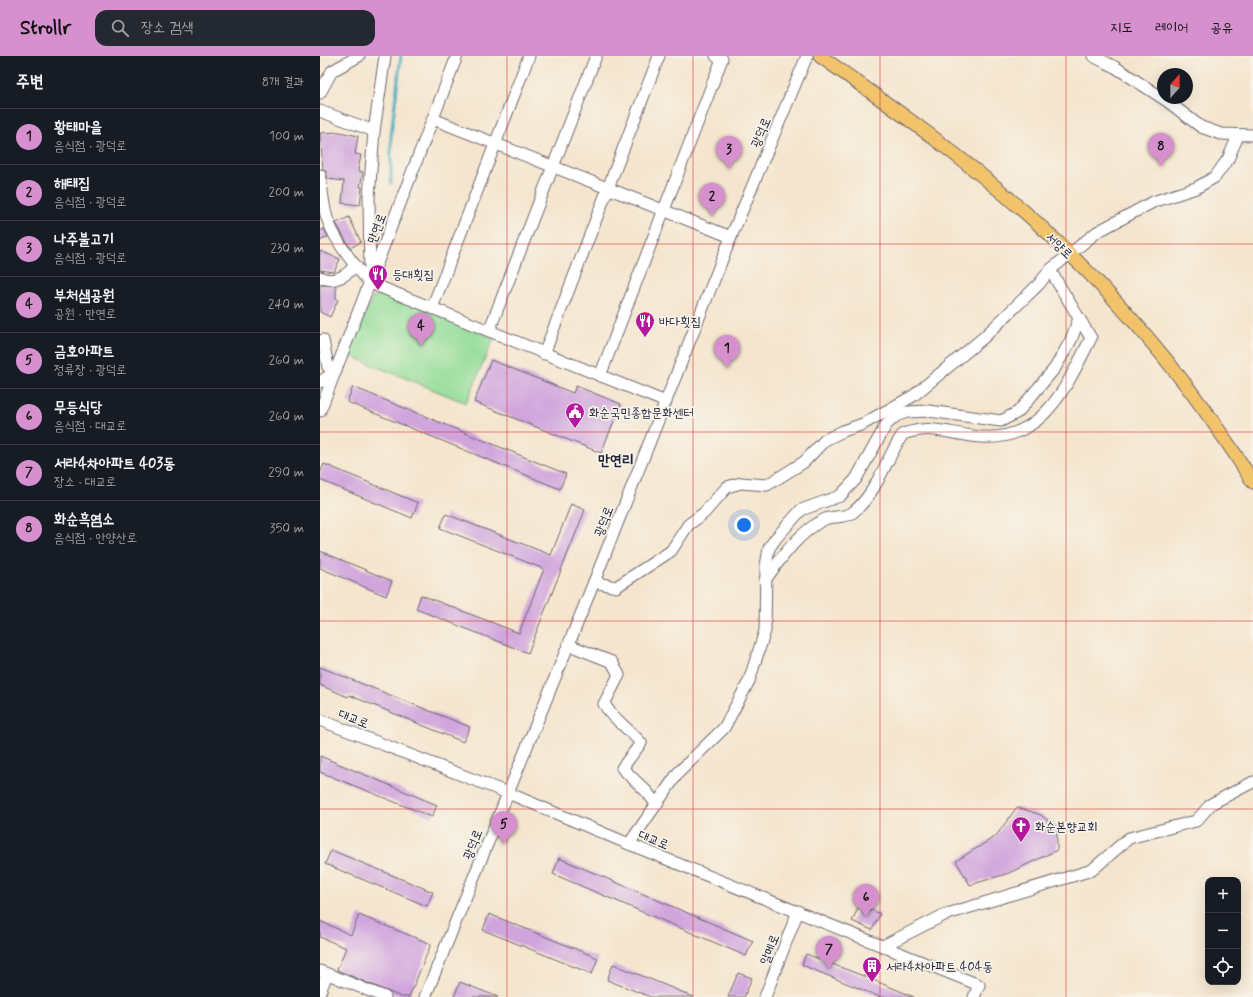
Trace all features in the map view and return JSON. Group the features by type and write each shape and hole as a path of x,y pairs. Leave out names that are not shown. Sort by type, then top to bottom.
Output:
{"main road":[{"name":"서양로","path":"820,56 923,130 979,174 1037,223 1105,289 1153,342 1224,435 1253,482"}],"street":[{"path":"320,93 332,71 359,56"},
{"path":"370,283 369,197 374,131 386,56"},
{"name":"만연로","path":"320,411 328,367 370,283 457,56"},
{"path":"432,308 529,56"},
{"path":"489,332 552,166 596,56"},
{"path":"544,354 659,56"},
{"path":"600,376 722,59 716,56"},
{"name":"광덕로","path":"425,997 569,645 731,237 807,56"},
{"path":"1093,56 1115,67 1167,101 1201,127 1221,134 1238,136 1253,135"},
{"path":"320,111 374,131"},
{"path":"433,119 731,237"},
{"path":"594,582 616,587 671,551 688,526 704,513 727,487 741,483 767,485 804,462 825,440 843,431 863,424 913,396 983,338 1039,284 1050,270 1097,232 1153,202 1196,188 1215,176 1228,158 1238,136"},
{"path":"320,175 328,218 332,229 355,265 370,283 666,402"},
{"path":"320,277 330,280 337,279 350,272 355,265"},
{"path":"765,580 780,558 813,527 826,518 851,514 862,502 880,477 903,434 915,430 936,429 989,439 1024,431 1046,412 1060,396 1092,338 1050,270"},
{"path":"628,844 656,804 690,760 716,738 724,728 749,681 765,631 765,580 769,548 776,538 801,510 840,496 856,479 886,425 896,416 907,412 929,411 1001,421 1018,412 1055,368 1071,340 1079,318"},
{"path":"320,382 328,367 323,340"},
{"path":"569,645 612,662 616,669 619,675 604,704 613,717 632,732 641,743 622,768 647,792 656,804"},
{"name":"대교로","path":"320,720 508,793 628,844 979,985 974,997"},
{"path":"883,946 944,915 1092,870 1129,838 1196,821 1211,804 1253,782"},
{"name":"알메로","path":"765,997 798,911"},
{"path":"320,992 324,972 385,997"}],"green space":[{"path":"386,293 494,338 466,403 348,355 373,297"}],"building":[{"path":"340,132 358,136 355,154 361,155 358,171 363,172 360,187 362,187 360,205 342,203 344,181 328,179 326,171 323,169 320,133"},
{"path":"349,217 361,242 350,248 336,223"},
{"path":"324,229 328,237 320,241 320,231"},
{"path":"320,251 340,259 334,272 320,270"},
{"path":"320,285 336,286 336,299 338,300 330,317 320,312"},
{"name":"화순국민종합문화센터","path":"491,360 573,393 576,386 621,404 601,453 474,402"},
{"path":"353,387 566,474 560,489 347,402"},
{"path":"324,464 418,503 412,518 320,480 320,473"},
{"path":"571,504 585,510 528,653 416,609 421,595 519,633 544,569 440,528 446,514 551,555"},
{"path":"320,551 392,581 386,596 320,568"},
{"path":"320,667 470,727 463,742 349,695 348,697 320,685"},
{"path":"320,756 437,805 432,817 320,772"},
{"name":"화순본향교회","path":"1017,807 1041,815 1057,827 1057,850 1009,873 970,885 956,861 996,836"},
{"path":"331,850 433,892 427,906 325,864"},
{"path":"559,858 753,941 746,956 553,874"},
{"path":"860,904 880,914 872,930 852,921"},
{"path":"489,914 598,958 592,974 483,930"},
{"path":"359,915 431,944 409,997 401,997 337,970 346,948 320,937 320,921 351,935"},
{"path":"806,954 914,997 880,997 802,965"},
{"path":"613,964 694,997 651,997 607,980"},
{"path":"738,973 752,978 744,997 728,997"},
{"path":"460,982 498,997 454,997"}],"waterway":[{"path":"391,183 391,135 401,56"}],"place":[{"name":"화순흑염소","path":"1161,166"},
{"name":"나주불고기","path":"729,169"},
{"name":"해태집","path":"712,216"},
{"name":"등대횟집","path":"378,291"},
{"name":"바다횟집","path":"645,338"},
{"name":"부처샘공원","path":"421,346"},
{"name":"황태마을","path":"727,368"},
{"name":"화순국민종합문화센터","path":"575,429"},
{"name":"화순본향교회","path":"1021,843"},
{"name":"금호아파트","path":"504,844"},
{"name":"무등식당","path":"866,917"},
{"name":"서라4차아파트 403동","path":"829,969"},
{"name":"서라4차아파트 404동","path":"872,983"}],"district":[{"name":"만연리","path":"616,460"}]}
